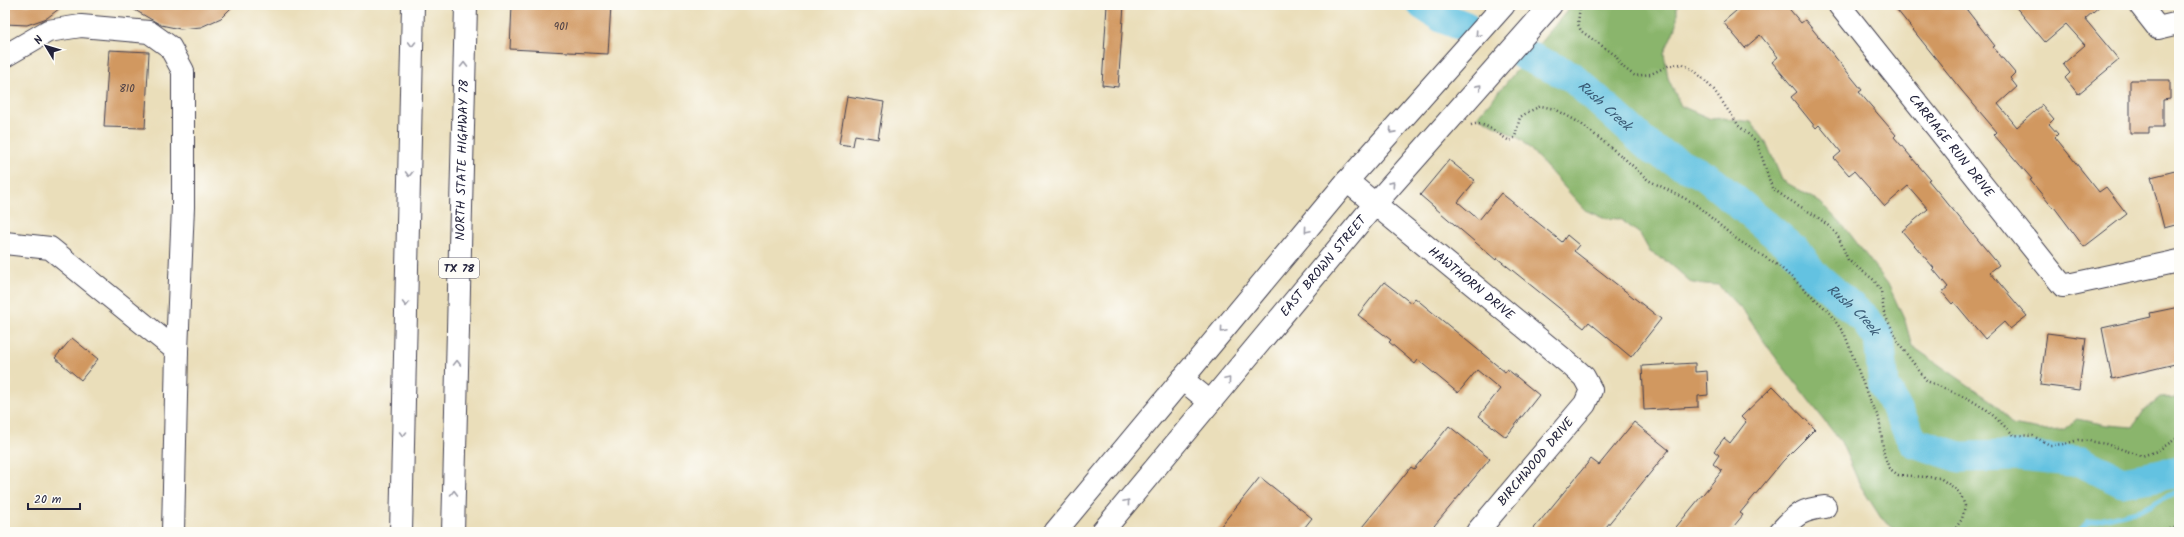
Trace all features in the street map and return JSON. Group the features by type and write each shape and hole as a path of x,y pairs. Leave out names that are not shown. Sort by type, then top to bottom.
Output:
{"main road":[{"path":"401,532 413,5"},
{"name":"NORTH STATE HIGHWAY 78","path":"453,532 466,5"},
{"path":"1055,532 1347,181 1504,5"},
{"name":"EAST BROWN STREET","path":"1102,532 1375,204 1551,5"},
{"name":"CARRIAGE RUN DRIVE","path":"1839,5 2063,286 2179,261"},
{"path":"2140,5 2158,28 2179,23"},
{"path":"5,56 48,31 81,26 149,32 170,47 183,71 183,207 177,351 173,532"},
{"name":"HAWTHORN DRIVE","path":"1347,181 1573,367 1584,377 1591,390"},
{"path":"5,243 50,248 177,351"},
{"path":"1182,379 1210,402"},
{"name":"BIRCHWOOD DRIVE","path":"1477,532 1585,404 1591,390"},
{"path":"1780,532 1790,521 1808,508 1825,507"}],"path":[{"path":"1580,5 1578,24 1582,31 1615,55 1624,67 1635,76 1651,74 1670,65 1683,64 1695,71 1714,90 1739,126 1757,142 1772,188 1816,216 1831,228 1838,236 1848,260 1874,280 1881,291 1884,313 1892,329 1902,348 1927,381 1970,399 1987,410 2014,435 2033,436 2050,445 2065,444 2078,440 2089,441 2106,444 2142,456 2157,451 2179,436"},
{"path":"1468,126 1477,123 1492,129 1510,141 1514,137 1520,117 1541,106 1555,109 1580,123 1624,158 1648,180 1694,203 1735,238 1780,267 1828,311 1845,335 1866,391 1879,418 1884,454 1889,468 1898,475 1940,478 1957,490 1965,506 1962,519 1953,532"},
{"path":"2154,532 2179,526"}],"green space":[{"path":"1572,5 1677,5 1677,24 1664,53 1668,78 1681,106 1711,119 1723,118 1751,122 1766,142 1782,180 1821,203 1847,230 1888,284 1905,321 1912,346 1997,405 2012,425 2045,431 2063,430 2077,419 2107,425 2133,427 2143,412 2160,398 2179,397 2179,532 1898,532 1881,518 1860,485 1841,442 1770,350 1745,313 1718,285 1692,283 1668,262 1650,252 1640,234 1620,219 1603,218 1585,210 1522,140 1478,116"}],"building":[{"path":"5,5 64,5 47,18 27,25 5,24"},
{"path":"126,5 234,5 221,18 201,27 180,29 161,25"},
{"path":"512,5 611,5 608,54 510,49"},
{"path":"1107,5 1124,5 1118,87 1102,85"},
{"path":"1743,5 1786,5 1801,23 1805,20 1862,90 1859,92 1896,135 1894,137 1930,179 1928,180 1999,265 1990,272 2027,316 2010,329 2004,322 1985,339 1954,302 1952,304 1942,292 1948,287 1933,269 1934,268 1902,231 1928,209 1908,186 1885,206 1854,171 1849,175 1834,158 1841,152 1819,125 1816,128 1791,97 1797,92 1772,62 1778,57 1760,35 1745,48 1723,22"},
{"path":"1893,5 1963,5 1995,46 1993,47 2015,73 2010,78 2017,87 1998,104 2017,127 2042,105 2054,119 2049,124 2058,134 2055,137 2099,192 2106,187 2127,214 2084,247 2054,207 2053,208 2030,180 2032,179 1994,135 1997,132"},
{"path":"2014,5 2101,5 2085,19 2119,60 2078,94 2065,78 2070,73 2063,64 2085,45 2066,24 2045,42"},
{"path":"109,50 149,52 145,128 104,127"},
{"path":"2130,80 2170,80 2170,99 2163,100 2163,127 2149,127 2149,133 2130,133"},
{"path":"847,96 884,102 878,139 855,135 853,146 839,144"},
{"path":"1449,160 1475,181 1458,202 1479,220 1501,193 1562,242 1567,235 1579,245 1574,251 1661,319 1631,357 1589,322 1584,328 1497,258 1496,260 1420,195"},
{"path":"2179,170 2179,224 2164,228 2151,177"},
{"path":"1384,282 1411,303 1415,298 1505,372 1507,369 1539,395 1506,437 1479,416 1500,389 1477,370 1458,393 1418,360 1415,364 1389,342 1391,340 1358,315"},
{"path":"2179,307 2179,363 2112,379 2102,328 2151,317 2150,313"},
{"path":"2047,333 2086,338 2079,390 2040,385"},
{"path":"72,338 98,359 81,380 55,358"},
{"path":"1695,363 1695,372 1707,371 1708,395 1698,396 1698,407 1644,410 1642,366"},
{"path":"1773,386 1815,429 1783,461 1740,513 1743,515 1729,532 1672,532 1722,471 1713,464 1719,455 1714,451 1724,438 1730,443 1746,422 1741,417"},
{"path":"1634,422 1669,450 1602,532 1531,532 1591,459 1599,465"},
{"path":"1449,426 1490,459 1429,532 1358,532 1411,467 1414,469"},
{"path":"1260,477 1312,518 1301,532 1216,532"}],"waterway":[{"name":"Rush Creek","path":"1423,5 1443,18 1464,26"},
{"name":"Rush Creek","path":"1522,54 1571,76 1653,150 1707,177 1797,252 1812,273 1865,319 1879,338 1884,386 1914,442 1960,457 2019,456 2082,462 2122,482 2179,472"},
{"path":"2077,532 2087,523 2141,510 2179,490"}]}
